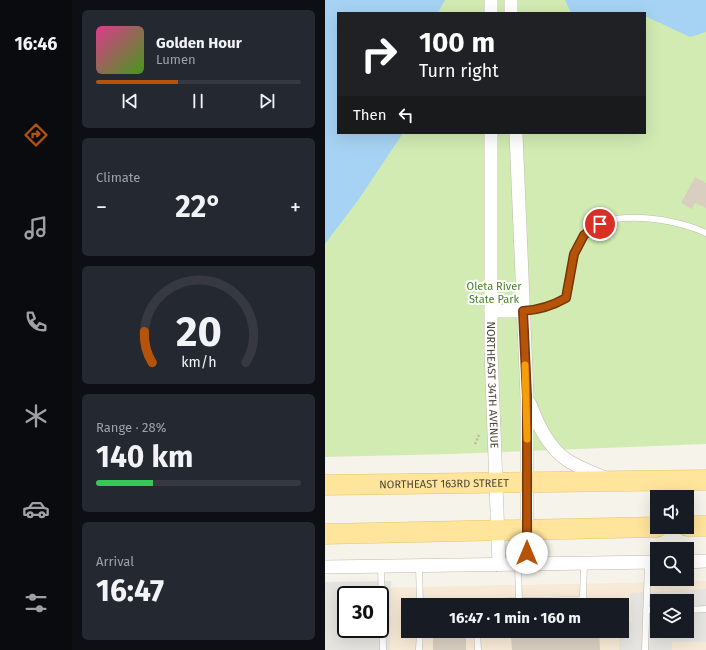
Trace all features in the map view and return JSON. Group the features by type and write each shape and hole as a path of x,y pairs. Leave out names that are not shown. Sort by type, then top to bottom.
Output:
{"main road":[{"name":"NORTHEAST 163RD STREET","path":"325,485 706,480"},
{"path":"694,526 706,526"},
{"path":"325,534 650,527"}],"street":[{"path":"491,0 491,12"},
{"path":"511,0 511,12"},
{"name":"NORTHEAST 34TH AVENUE","path":"491,134 491,311 499,565"},
{"path":"516,134 527,396 527,530 522,565"},
{"path":"491,311 523,311"},
{"path":"527,396 539,426 553,448 567,460 610,481"},
{"path":"694,562 706,561"},
{"path":"325,567 650,563"}],"lane":[{"path":"523,311 554,305 566,298 574,254 584,235 600,224 622,219 664,219 706,233"},
{"path":"583,598 584,564"},
{"path":"519,598 522,565"},
{"path":"381,566 383,650"},
{"path":"419,566 420,598"},
{"path":"645,650 646,610 650,579"},
{"path":"694,610 706,609"},
{"path":"419,638 419,648"},
{"path":"477,638 478,650"}],"shaded area":[{"path":"391,581 390,650 325,650 325,582"},
{"path":"694,581 706,581 706,650 325,650 325,589 337,589 337,638 389,638 389,588 650,582 650,586 694,586"},
{"path":"706,589 706,642 672,642 672,650 619,650 619,638 629,638 629,623 632,622 630,593"}],"green space":[{"name":"Oleta River State Park","path":"325,0 706,0 706,444 451,454 325,457"}],"water":[{"path":"325,0 445,0 439,12 337,12 337,134 402,134 359,199 325,244"},
{"path":"565,0 706,0 706,32 690,37 646,16 646,12 571,12"}],"building":[{"path":"695,177 706,183 706,208 695,203 692,209 681,203"},
{"path":"433,638 466,638 466,650 433,650"},
{"path":"511,638 599,638 600,650 512,650"}],"slow traffic":[{"path":"525,365 527,439"}],"route":[{"path":"527,553 527,396 523,311 554,305 566,298 574,254 584,235 600,224"}]}
